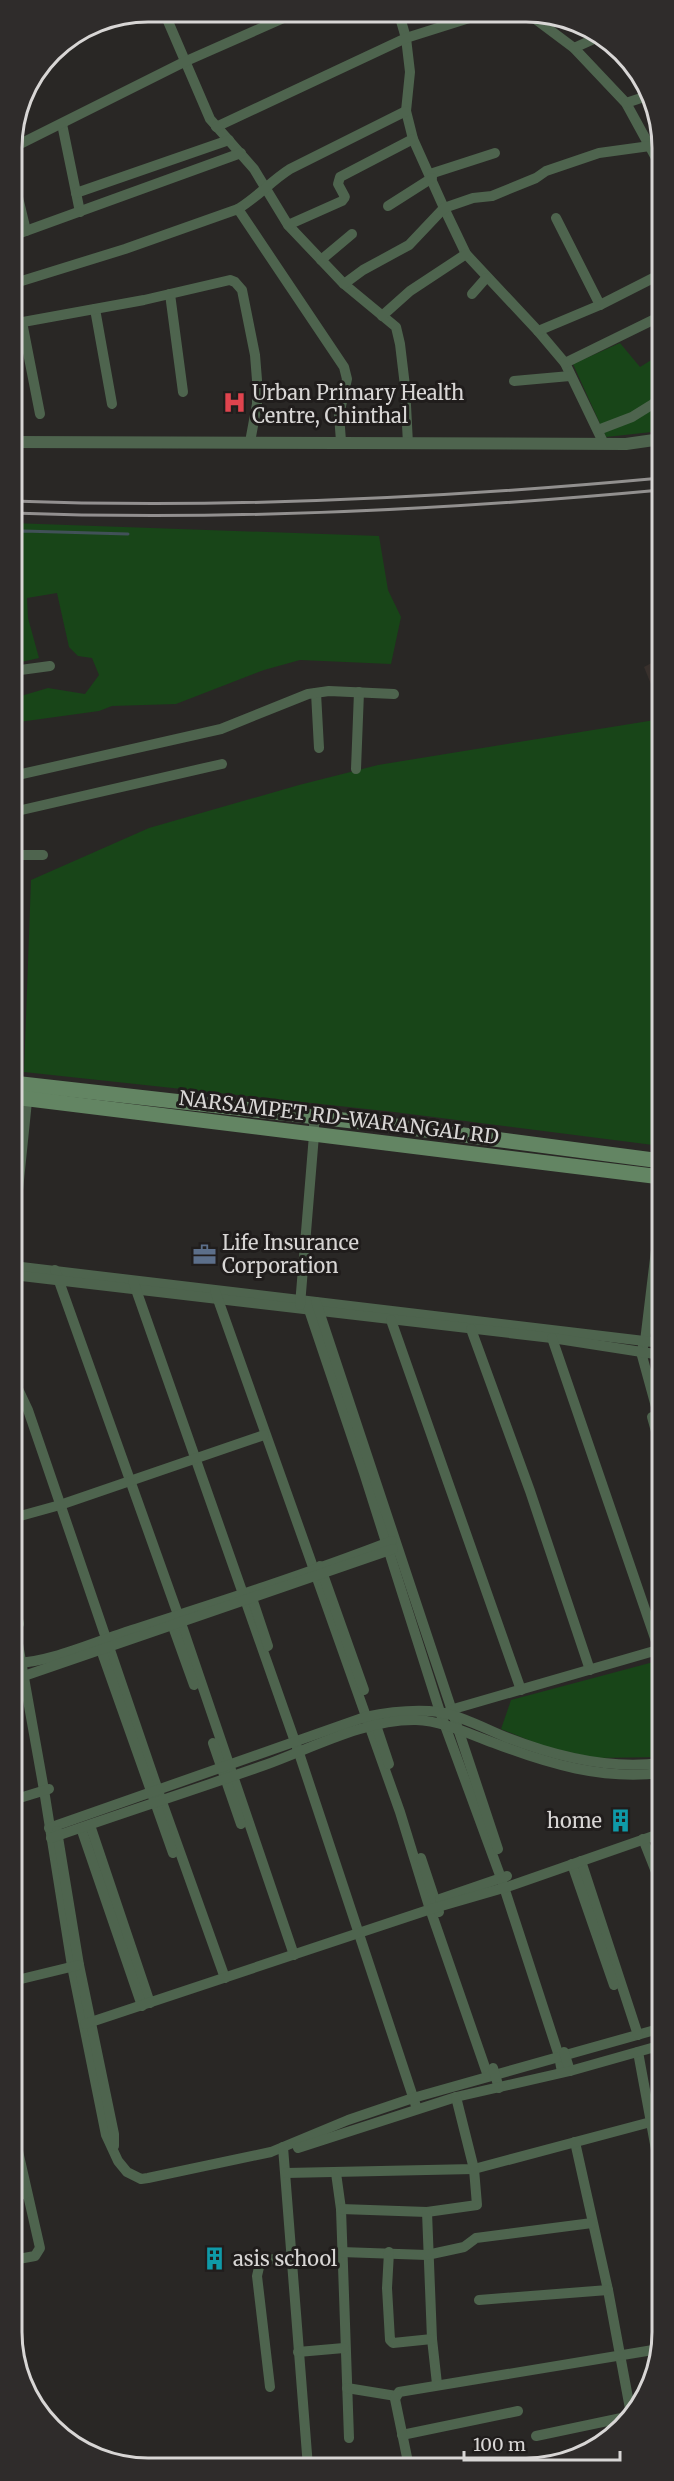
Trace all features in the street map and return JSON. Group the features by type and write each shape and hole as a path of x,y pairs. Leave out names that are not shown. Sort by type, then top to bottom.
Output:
{"main road":[{"name":"NARSAMPET RD-WARANGAL RD","path":"23,1084 314,1117 652,1160"},
{"name":"NARSAMPET RD-WARANGAL RD","path":"23,1099 652,1176"}],"street":[{"path":"401,22 406,38 410,72 406,111 413,140 466,254 565,363 604,444"},
{"path":"216,127 406,38 456,22"},
{"path":"168,23 205,111 216,127 254,169 265,191 288,225 344,284 396,327 405,386 408,444"},
{"path":"23,143 184,62 273,23"},
{"path":"542,24 574,48 626,103 652,150"},
{"path":"574,48 590,41"},
{"path":"626,103 641,98"},
{"path":"23,281 125,249 238,209 265,191 275,178 290,169 406,111"},
{"path":"62,124 80,212"},
{"path":"76,193 229,140"},
{"path":"288,225 342,201 345,197 338,184 340,177 413,140"},
{"path":"344,284 363,270 409,245 444,208 473,198 492,196 546,171 599,153 650,146"},
{"path":"23,232 241,153"},
{"path":"388,206 431,176 495,153"},
{"path":"238,209 344,367 347,379 339,415 341,441"},
{"path":"23,218 26,231"},
{"path":"556,218 600,305"},
{"path":"321,260 352,234"},
{"path":"382,316 410,291 466,254"},
{"path":"472,294 486,278"},
{"path":"538,331 600,305 652,279"},
{"path":"23,322 170,294 230,280 235,282 242,290 255,355 257,404 250,442"},
{"path":"170,294 183,392"},
{"path":"95,309 112,404"},
{"path":"565,363 652,320"},
{"path":"23,346 40,414"},
{"path":"514,381 570,376"},
{"path":"598,430 632,417 652,405"},
{"path":"23,442 341,441 408,444 604,444 652,440"},
{"path":"23,670 50,666"},
{"path":"23,774 221,729 289,700 316,693 329,691 394,694"},
{"path":"356,769 359,692"},
{"path":"316,693 319,748"},
{"path":"23,810 222,764"},
{"path":"23,855 43,855"},
{"path":"314,1117 308,1305 448,1713 457,1730 566,2072"},
{"path":"22,1268 56,1275 217,1296 308,1305 640,1348 651,1352"},
{"path":"651,1272 640,1348 651,1403"},
{"path":"22,1275 56,1275"},
{"path":"56,1275 291,1952"},
{"path":"135,1285 299,1747 418,2103"},
{"path":"217,1296 264,1435 318,1571 492,2074 499,2088"},
{"path":"308,1305 391,1320 640,1348 651,1346"},
{"path":"391,1320 521,1690"},
{"path":"471,1329 530,1491 590,1670"},
{"path":"552,1338 651,1625"},
{"path":"640,1348 651,1390"},
{"path":"22,1398 60,1504 155,1796 222,1976"},
{"path":"22,1515 264,1435"},
{"path":"392,1545 246,1598 23,1668 47,1789 76,1966 114,2134 114,2150 123,2168 132,2176 141,2179 283,2150 418,2103 492,2074 651,2031"},
{"path":"448,1713 651,1652"},
{"path":"54,1832 370,1721 415,1710 448,1713 539,1750 597,1763 651,1764"},
{"path":"448,1713 446,1725 505,1882"},
{"path":"370,1721 438,1722 536,1759 595,1773 651,1775"},
{"path":"22,1797 47,1789"},
{"path":"54,1832 86,1826 155,1796"},
{"path":"86,1826 145,2002"},
{"path":"88,2020 433,1905 651,1837"},
{"path":"647,1839 651,1847"},
{"path":"647,1839 651,1853"},
{"path":"577,1862 635,2036"},
{"path":"22,1979 76,1966"},
{"path":"418,2103 499,2088 651,2048"},
{"path":"638,2052 651,2127"},
{"path":"341,2209 427,2212 477,2205 474,2169 456,2097"},
{"path":"286,2174 474,2169 650,2122"},
{"path":"575,2142 608,2290 629,2404"},
{"path":"283,2150 307,2458"},
{"path":"22,2170 39,2251 35,2256 22,2258"},
{"path":"336,2173 341,2209 344,2349 349,2438"},
{"path":"22,2194 27,2193"},
{"path":"427,2212 427,2254 437,2384"},
{"path":"341,2252 427,2254 464,2247 476,2238 592,2223"},
{"path":"389,2252 387,2288 390,2340 393,2343 432,2338"},
{"path":"270,2387 258,2268 263,2260 292,2258"},
{"path":"478,2300 608,2290"},
{"path":"298,2352 344,2349"},
{"path":"347,2388 396,2396 404,2390 437,2384 650,2350"},
{"path":"396,2396 407,2458"},
{"path":"402,2435 518,2411"},
{"path":"536,2436 619,2418"}],"shaded area":[{"path":"652,663 652,686 644,667"}],"green space":[{"path":"620,343 640,367 652,360 652,432 606,437 573,364"},
{"path":"23,523 379,536 388,590 401,617 391,664 300,660 264,670 176,704 112,706 99,711 23,721 23,695 48,688 85,694 99,675 92,658 78,656 69,647 57,593 27,598 28,618 39,658 23,662"},
{"path":"652,721 652,1145 394,1112 24,1072 31,880 149,828 378,765"},
{"path":"651,1663 651,1757 594,1758 543,1746 501,1729 511,1700"}],"waterway":[{"path":"23,531 128,534"}],"railway":[{"path":"23,501 256,503 418,496 652,479"},
{"path":"23,513 256,515 418,508 652,491"}],"place":[{"name":"Urban Primary Health Centre, Chinthal","path":"234,403"},
{"name":"Life Insurance Corporation","path":"204,1254"},
{"name":"home","path":"620,1820"},
{"name":"asis school","path":"215,2258"}]}
